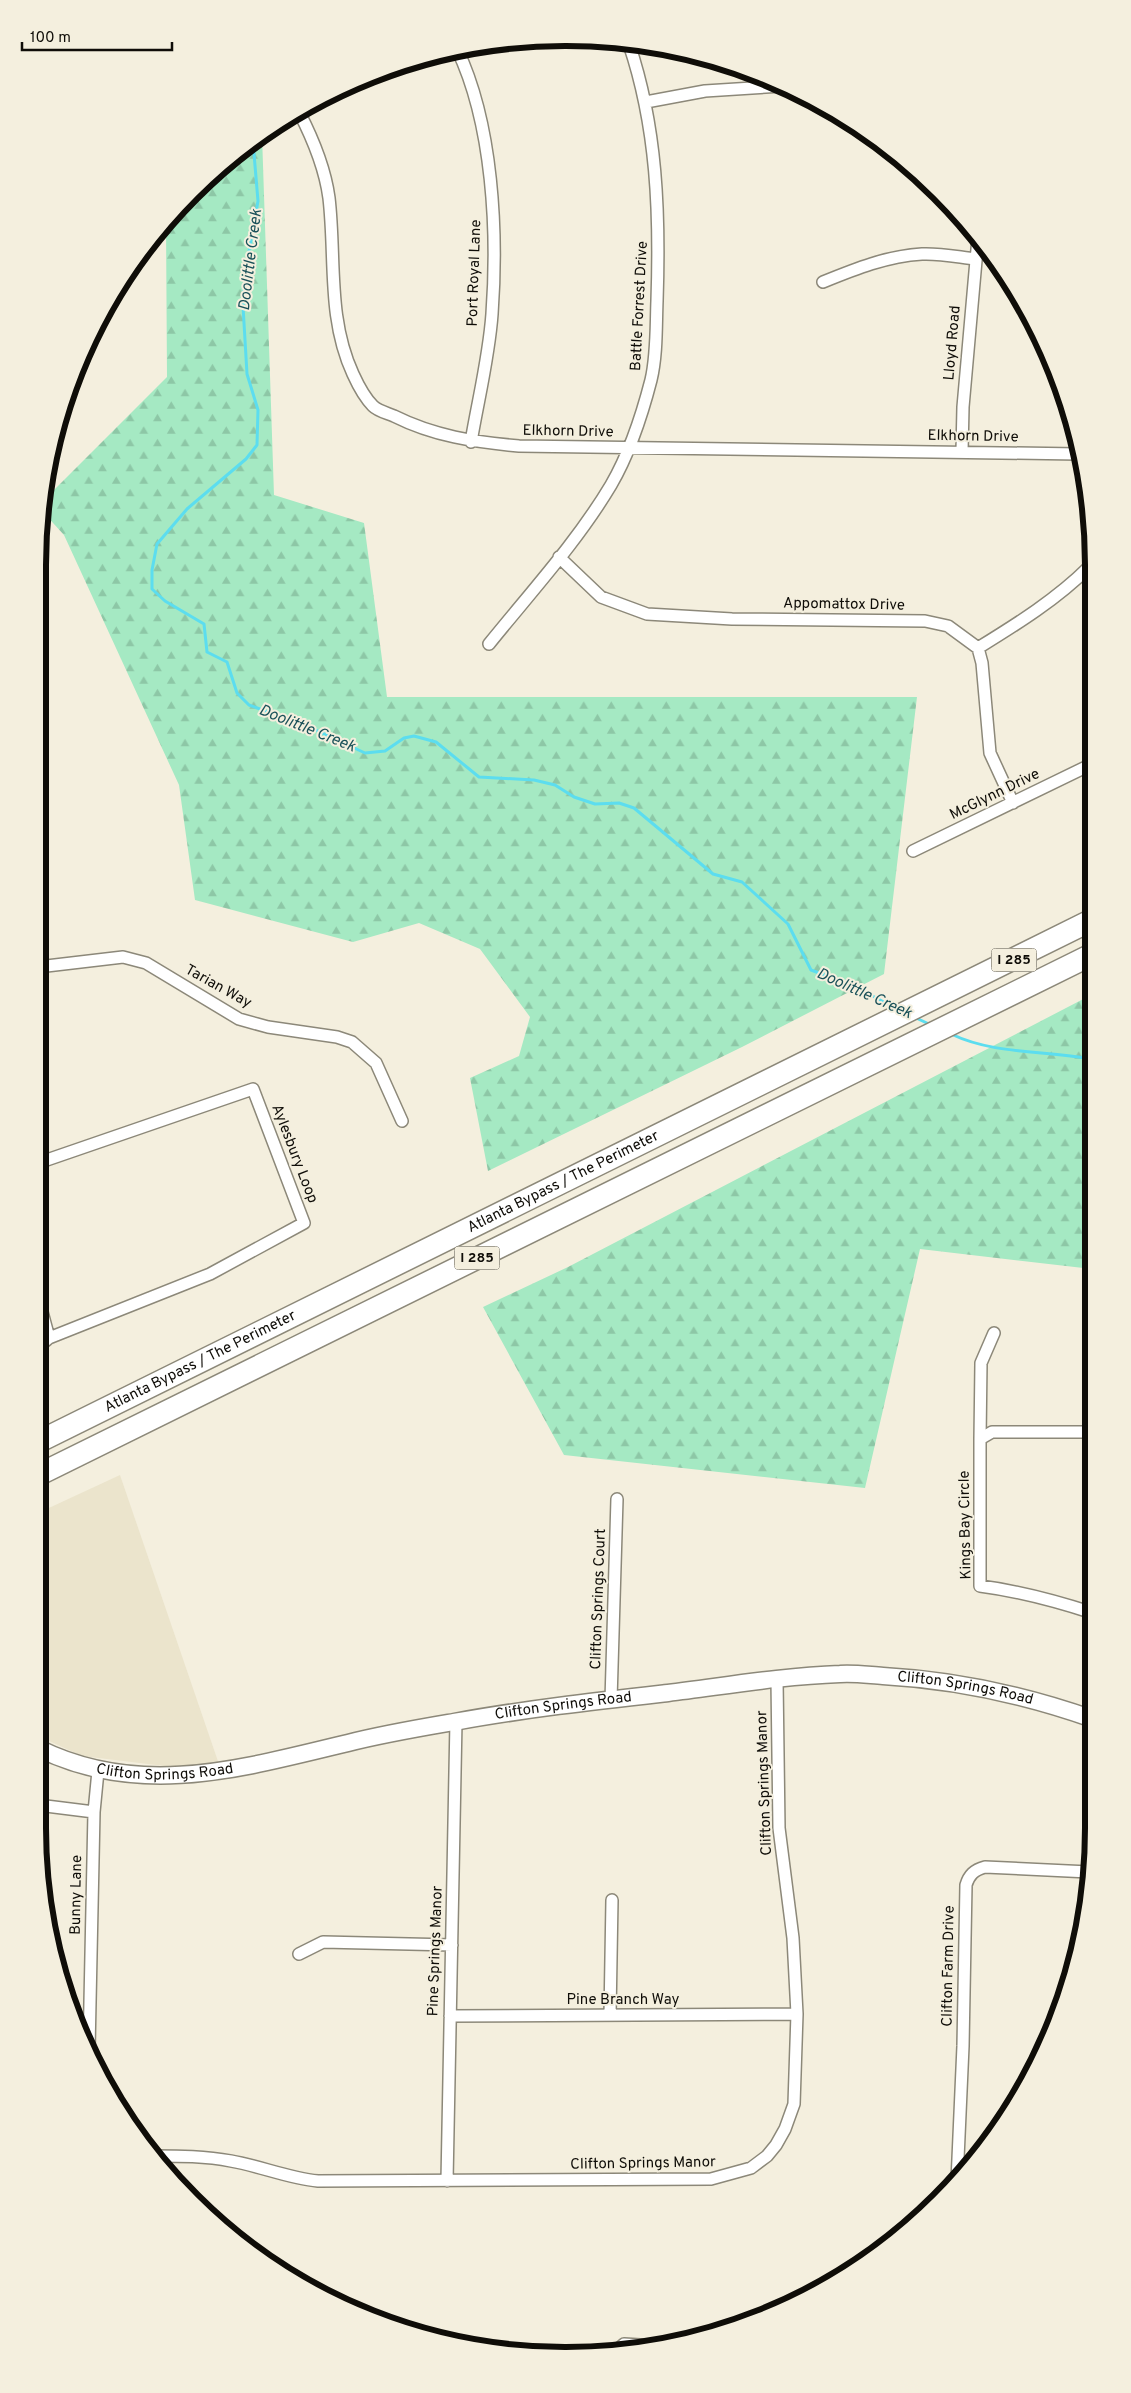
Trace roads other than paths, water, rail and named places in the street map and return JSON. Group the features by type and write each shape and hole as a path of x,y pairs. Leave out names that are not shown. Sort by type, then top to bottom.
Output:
{"highway":[{"name":"Atlanta Bypass / The Perimeter","path":"46,1438 872,1028 1085,924"},
{"name":"Atlanta Bypass / The Perimeter","path":"46,1471 966,1014 1085,957"}],"street":[{"name":"Battle Forrest Drive","path":"489,644 591,517 611,484 628,448 652,378 656,328 658,213 655,160 646,102 631,51"},
{"name":"Port Royal Lane","path":"460,57 470,82 486,150 494,236 492,315 471,442"},
{"path":"646,102 705,91 766,87"},
{"name":"Elkhorn Drive","path":"302,118 310,133 323,171 331,229 336,322 344,354 358,384 374,407 413,426 471,442 519,446 1073,454"},
{"name":"Lloyd Road","path":"962,451 963,407 977,249"},
{"path":"823,282 862,266 894,258 923,254 976,259"},
{"name":"Appomattox Drive","path":"559,557 601,597 647,614 732,618 925,621 948,626 978,648"},
{"path":"1013,803 990,753 982,662 978,648 1056,595 1085,570"},
{"name":"McGlynn Drive","path":"914,851 1085,767"},
{"name":"Tarian Way","path":"46,966 123,957 146,963 239,1019 352,1042 376,1063 402,1120"},
{"name":"Aylesbury Loop","path":"46,1159 253,1088 304,1223 210,1274 46,1340"},
{"path":"46,1327 49,1338"},
{"name":"Kings Bay Circle","path":"994,1334 982,1364 980,1586 1057,1602 1085,1611"},
{"path":"980,1439 992,1432 1085,1432"},
{"name":"Clifton Springs Court","path":"611,1700 617,1499"},
{"name":"Clifton Springs Road","path":"46,1752 62,1761 98,1771 147,1776 203,1774 237,1769 352,1742 456,1722 611,1700 841,1674 916,1678 989,1688 1085,1717"},
{"name":"Clifton Springs Manor","path":"164,2156 197,2156 232,2161 299,2179 318,2181 447,2181 711,2179 751,2168 767,2156 776,2145 790,2117 796,2083 797,2014 793,1938 779,1828 777,1680"},
{"name":"Pine Springs Manor","path":"447,2181 456,1722"},
{"name":"Bunny Lane","path":"89,2033 94,1812 98,1771"},
{"path":"46,1806 94,1812"},
{"name":"Clifton Farm Drive","path":"958,2168 963,2046 966,1885 968,1878 972,1872 985,1867 1083,1872"},
{"path":"610,2015 612,1900"},
{"path":"299,1954 323,1942 452,1945"},
{"name":"Pine Branch Way","path":"450,2016 797,2014"}],"waterway":[{"name":"Doolittle Creek","path":"254,151 258,201 245,274 243,306 247,374 258,410 257,445 246,459 187,509 157,544 152,570 152,589 165,601 204,624 207,652 227,662 237,693 249,705 305,725 365,753 385,751 404,738 414,736 436,742 479,777 534,780 555,785 574,797 595,804 619,803 634,808 713,874 742,882 788,924 811,970 852,985 895,1008"},
{"name":"Doolittle Creek","path":"914,1017 931,1025"},
{"name":"Doolittle Creek","path":"951,1034 985,1046 1085,1058"}]}
